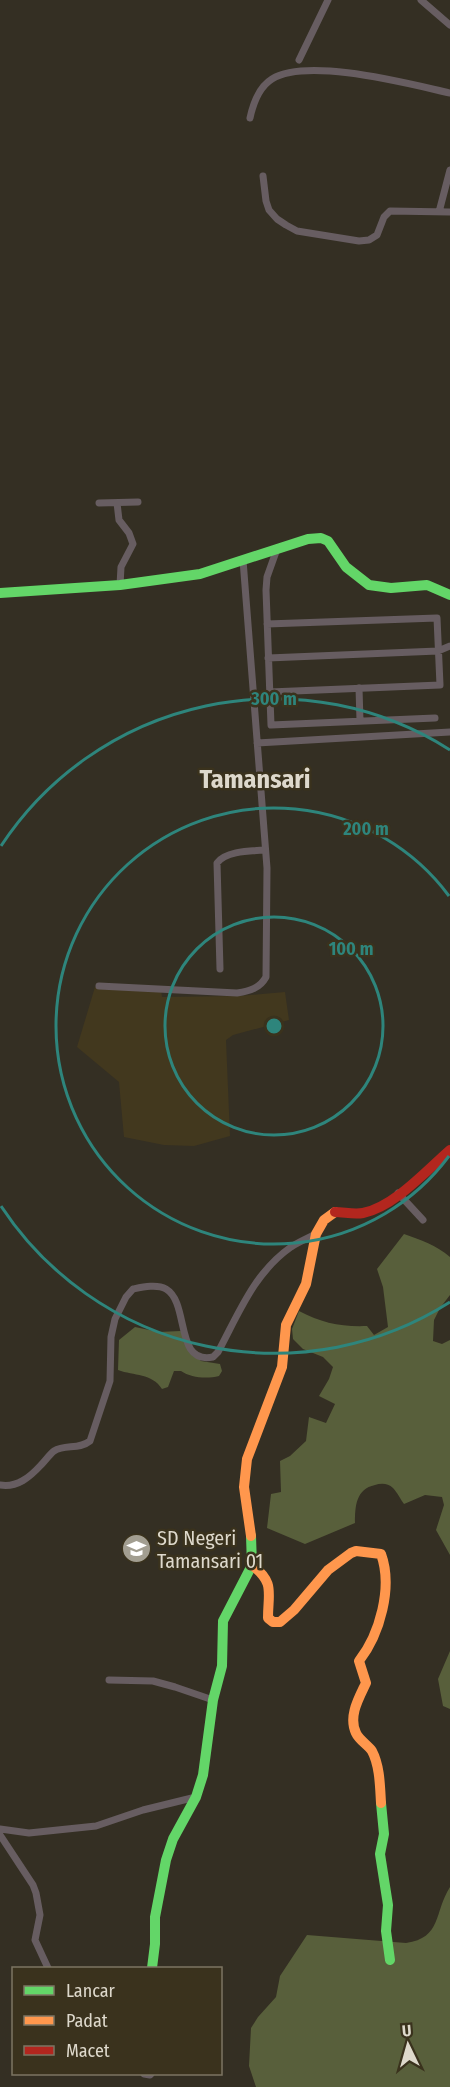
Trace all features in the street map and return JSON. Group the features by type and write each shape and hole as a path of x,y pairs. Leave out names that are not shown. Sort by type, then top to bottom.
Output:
{"street":[{"path":"299,60 328,0"},
{"path":"421,0 450,26"},
{"path":"250,118 263,87 274,78 290,73 318,71 355,74 450,93"},
{"path":"439,212 450,170"},
{"path":"263,176 269,210 277,219 297,231 364,241 377,235 384,217 390,211 450,212"},
{"path":"99,504 138,502"},
{"path":"117,503 119,520 129,533 133,544 121,567 120,585"},
{"path":"0,593 120,585 200,574 315,538 325,539 330,543 352,574 369,585 383,588 427,585 450,595"},
{"path":"277,549 267,577 266,590 271,725 435,718"},
{"path":"99,987 237,993 246,992 262,983 266,977 268,968 267,868 243,560"},
{"path":"267,624 437,618 440,685 270,692"},
{"path":"268,658 438,651 450,646"},
{"path":"358,688 360,721"},
{"path":"257,743 450,732"},
{"path":"220,969 217,863 223,857 231,854 265,850"},
{"path":"152,1967 155,1917 166,1860 173,1839 196,1797 203,1775 213,1700 222,1666 223,1621 252,1564 252,1546 244,1487 247,1459 282,1367 286,1325 306,1284 316,1234 330,1214 369,1212 450,1150"},
{"path":"398,1192 423,1220"},
{"path":"0,1485 18,1484 57,1449 82,1446 90,1441 110,1381 111,1337 115,1319 126,1297 133,1289 157,1287 165,1289 175,1300 189,1347 194,1354 200,1357 213,1358 257,1279 292,1246 316,1234"},
{"path":"252,1564 267,1579 271,1590 267,1606 268,1618 273,1622 280,1622 294,1610 328,1570 351,1553 375,1552 381,1554 384,1559 385,1582 375,1632 369,1648 359,1661 366,1683 353,1716 356,1733 372,1752 379,1776 384,1834 380,1854 387,1905 386,1931 390,1960"},
{"path":"109,1680 153,1682 213,1700"},
{"path":"0,1829 28,1833 96,1826 143,1810 196,1797"},
{"path":"0,1835 36,1893 40,1916 35,1940 48,1967"}],"shaded area":[{"path":"95,987 161,990 162,997 239,996 285,992 289,1020 233,1035 226,1040 230,1136 194,1146 164,1145 124,1137 119,1082 77,1047"}],"green space":[{"path":"404,1234 434,1246 450,1257 450,1295 434,1320 433,1341 442,1344 450,1340 450,1555 436,1530 444,1505 442,1497 425,1495 404,1504 393,1488 384,1484 369,1487 360,1494 356,1505 355,1523 305,1544 267,1528 271,1494 281,1492 280,1461 290,1456 306,1441 309,1417 326,1423 335,1404 319,1396 333,1367 323,1357 303,1349 293,1339 292,1329 299,1311 332,1323 367,1326 374,1335 388,1327 383,1287 377,1269"},
{"path":"135,1327 159,1332 184,1332 191,1352 201,1361 220,1364 222,1371 219,1376 204,1378 174,1371 168,1387 162,1389 153,1380 118,1370 119,1340"},
{"path":"450,1651 450,1709 443,1706 438,1679"},
{"path":"450,1887 450,2087 256,2087 249,2066 251,2028 276,1997 280,1976 307,1935 406,1943 418,1940 432,1930"}],"traffic: fast":[{"path":"0,593 120,585 200,574 308,539 321,538 328,541 346,567 369,585 391,588 427,585 450,595"},
{"path":"152,1967 155,1917 166,1860 173,1839 196,1797 203,1775 213,1700 222,1666 223,1621 252,1565 251,1536"},
{"path":"381,1803 384,1834 380,1854 388,1905 386,1931 390,1960"}],"traffic: slow":[{"path":"251,1536 244,1487 247,1459 282,1367 286,1325 306,1284 316,1234 324,1220 335,1212"},
{"path":"252,1565 264,1577 269,1588 268,1618 273,1622 280,1622 294,1610 328,1570 351,1553 356,1551 381,1554 386,1581 385,1595 373,1638 359,1661 366,1683 355,1707 353,1720 357,1736 375,1757 381,1803"}],"traffic: jam":[{"path":"335,1212 353,1214 375,1209 410,1187 450,1150"}],"place":[{"name":"SD Negeri Tamansari 01","path":"136,1549"}],"district":[{"name":"Tamansari","path":"255,779"}]}
